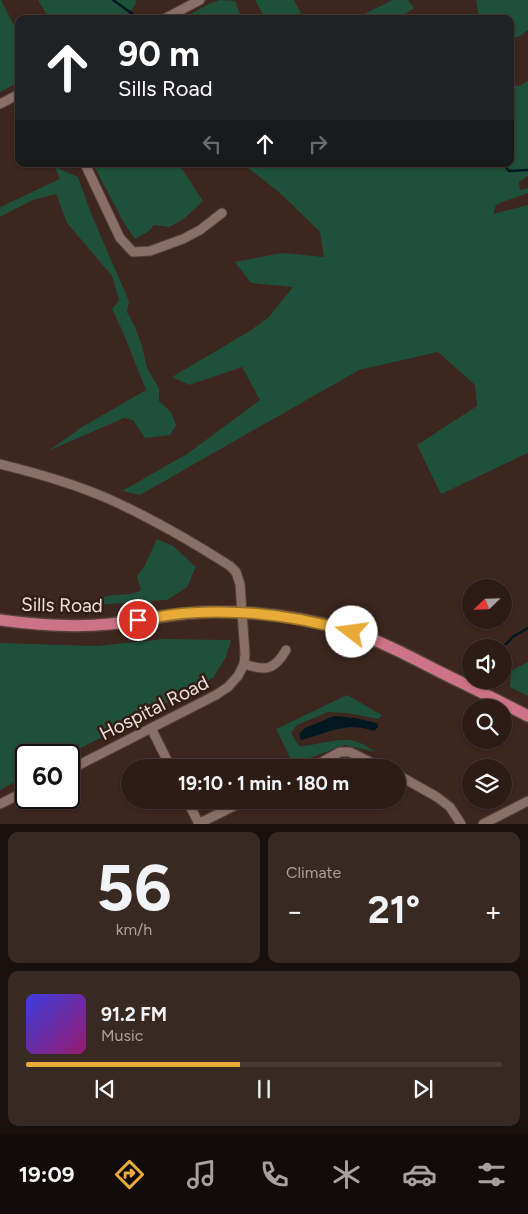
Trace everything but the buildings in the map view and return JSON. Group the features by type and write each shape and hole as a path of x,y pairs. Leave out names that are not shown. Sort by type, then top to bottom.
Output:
{"main road":[{"name":"Sills Road","path":"0,620 56,625 92,625 206,612 258,613 299,618 352,632 381,643 528,716"}],"street":[{"path":"172,15 200,0"},
{"path":"0,104 15,96"},
{"path":"86,167 120,238 133,252 150,251 183,239 200,230 222,212"},
{"path":"0,464 81,488 108,499 152,519 225,563 238,575 240,584 246,654 244,664 262,670 266,669 275,665 286,650"},
{"name":"Hospital Road","path":"80,764 228,688 238,676 244,664"},
{"path":"151,728 166,759"},
{"path":"327,759 340,752 350,752 364,759"},
{"path":"406,780 437,797 450,807 461,824"},
{"path":"0,804 15,796"},
{"path":"483,824 528,801"},
{"path":"191,809 198,824 228,809"}],"green space":[{"path":"1,0 15,27 15,84 0,92"},
{"path":"38,0 135,0 137,3 126,15 47,15"},
{"path":"220,0 235,1 240,15 189,15"},
{"path":"255,0 294,0 302,15 263,15"},
{"path":"393,0 408,0 414,8 405,15 362,15"},
{"path":"476,0 528,0 528,30 514,38 514,15 478,15"},
{"path":"528,81 528,176 519,182 520,190 528,188 528,193 496,205 493,214 528,205 528,453 441,494 417,445 477,406 475,385 438,352 359,370 140,495 122,491 187,454 260,400 242,367 189,385 172,377 268,318 293,287 251,283 235,262 282,253 324,257 320,232 280,193 247,167 514,167 514,85 519,86"},
{"path":"55,167 78,177 92,216 129,301 127,312 142,346 147,368 159,389 159,401 171,412 176,425 170,435 145,438 133,420 124,418 48,451 82,427 146,390 112,309 119,300 112,276 67,223 56,194 33,200 0,217 0,207 60,179"},
{"path":"95,167 178,167 182,169 203,201 184,219 169,227 154,225 149,231 135,239 124,223"},
{"path":"157,539 173,546 196,567 187,587 167,600 95,605 104,597 136,593 141,590 137,576 144,567"},
{"path":"164,639 231,640 226,657 213,678 159,707 143,708 108,734 80,748 80,744 15,744 15,782 0,790 0,643 97,646"},
{"path":"528,662 528,696 512,688 512,670"},
{"path":"347,695 382,715 379,719 347,713 328,712 297,725 291,733 299,746 351,740 376,752 345,745 307,759 291,759 276,729"}],"water":[{"path":"334,716 377,723 378,727 374,731 356,727 340,728 301,740 299,734 305,728"}],"waterway":[{"path":"113,0 134,15"},
{"path":"506,167 509,171 528,170"},
{"path":"511,639 528,628"}],"route":[{"path":"138,620 186,613 258,613 299,618 352,632"}]}
